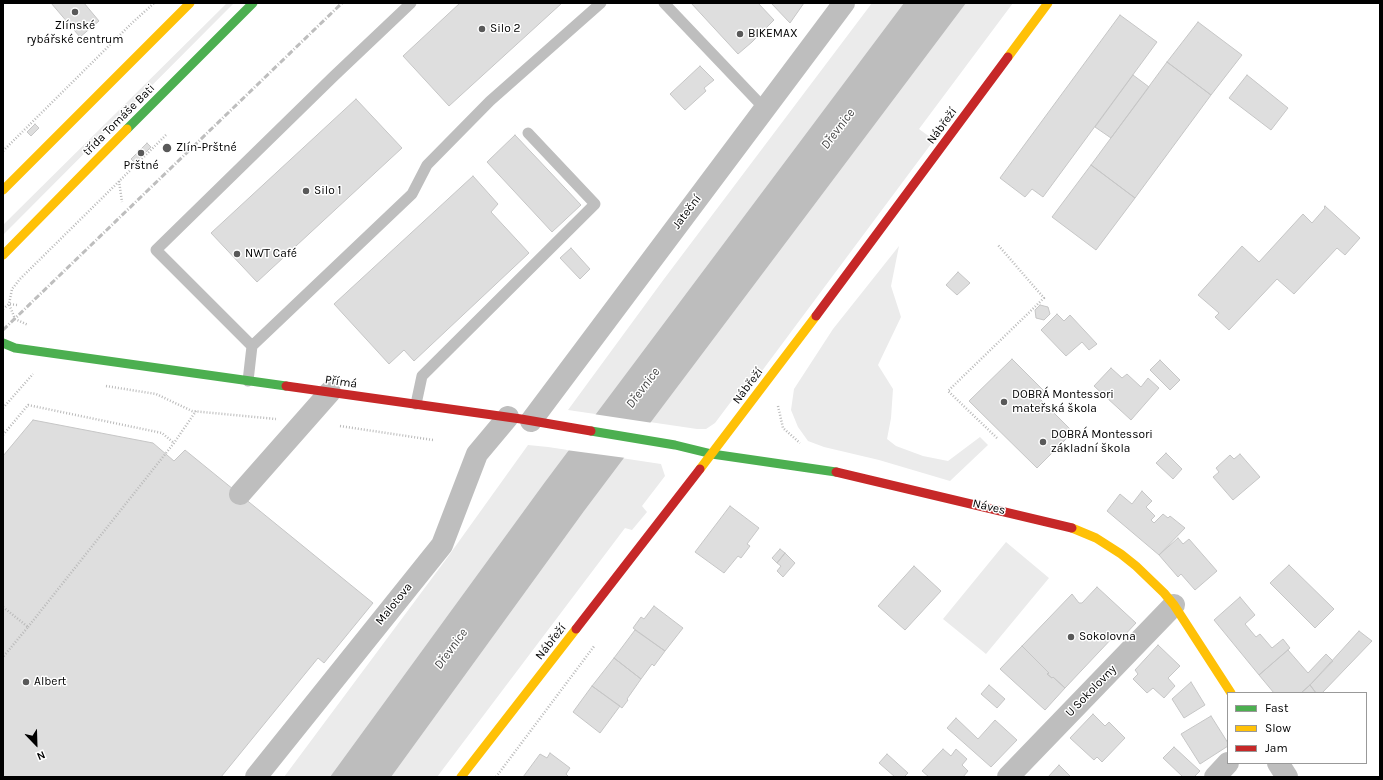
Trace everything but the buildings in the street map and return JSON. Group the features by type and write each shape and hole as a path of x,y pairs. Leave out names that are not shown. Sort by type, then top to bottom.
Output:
{"street":[{"path":"3,190 190,3"},
{"name":"třída Tomáše Bati","path":"3,255 139,116 253,3"},
{"name":"Jateční","path":"531,421 844,3"},
{"name":"Nábřeží","path":"461,777 712,454 1048,3"},
{"name":"Přímá","path":"3,342 15,348 508,417 675,445"},
{"path":"240,494 330,392"},
{"name":"Malotova","path":"256,777 442,545 478,454 508,417"},
{"name":"Náves","path":"675,445 712,454 846,473 1071,527 1096,538 1121,554 1136,566 1174,605 1230,692"},
{"name":"U Sokolovny","path":"1008,777 1174,605"},
{"path":"1215,777 1227,764"},
{"path":"1279,764 1287,777"}],"lane":[{"path":"252,346 156,250 411,3"},
{"path":"248,381 252,346 412,194 427,165 490,101 601,3"},
{"path":"664,3 765,109"},
{"path":"416,404 422,376 595,204 528,133"}],"path":[{"path":"3,151 132,23 155,3"},
{"path":"3,309 9,304 12,289 20,279 166,135"},
{"path":"119,182 122,202"},
{"path":"997,438 948,390 1044,298 998,245"},
{"path":"26,372 38,375"},
{"path":"3,408 33,374"},
{"path":"103,386 156,394 196,411 277,420"},
{"path":"780,399 777,405 783,428 801,444"},
{"path":"3,435 28,405 162,433 174,443"},
{"path":"3,657 174,443 196,411"},
{"path":"340,426 433,440"},
{"path":"3,607 28,627"},
{"path":"496,777 600,639"}],"shaded area":[{"path":"227,3 234,3 3,235 3,225"},
{"path":"872,3 1013,3 919,129 934,140 750,387 745,383 715,423 706,429 697,429 568,410 664,279"},
{"path":"899,246 891,286 901,317 878,365 893,389 891,418 887,439 896,446 923,456 948,461 980,437 988,445 950,481 879,460 824,447 808,441 798,427 791,410 794,389 833,329"},
{"path":"528,445 661,464 665,476 642,506 647,512 632,530 625,528 437,777 284,777 447,558"},
{"path":"1006,542 1049,578 986,654 943,619"}],"water":[{"name":"Dřevnice","path":"904,3 966,3 584,511 391,777 330,777 545,482"}],"pier":[{"path":"593,414 653,423 626,458 566,450"}],"railway":[{"path":"3,330 342,3"}],"traffic: fast":[{"path":"127,129 253,3"},
{"path":"3,343 15,348 286,386"},
{"path":"591,431 675,445 712,454 836,472"}],"traffic: slow":[{"path":"3,190 190,3"},
{"path":"1008,57 1048,3"},
{"path":"3,255 127,129"},
{"path":"700,469 816,316"},
{"path":"1072,528 1096,538 1121,554 1164,593 1174,605 1230,692"},
{"path":"461,777 576,629"}],"traffic: jam":[{"path":"816,316 1008,57"},
{"path":"286,386 521,419 591,431"},
{"path":"576,629 700,469"},
{"path":"836,472 1072,528"}],"place":[{"name":"Zlínské rybářské centrum","path":"75,12"},
{"name":"Silo 2","path":"482,29"},
{"name":"BIKEMAX","path":"740,34"},
{"name":"Zlín-Prštné","path":"167,148"},
{"name":"Prštné","path":"141,153"},
{"name":"Silo 1","path":"306,191"},
{"name":"NWT Café","path":"237,254"},
{"name":"DOBRÁ Montessori mateřská škola","path":"1004,402"},
{"name":"DOBRÁ Montessori základní škola","path":"1043,442"},
{"name":"Sokolovna","path":"1071,637"},
{"name":"Albert","path":"26,682"}]}
